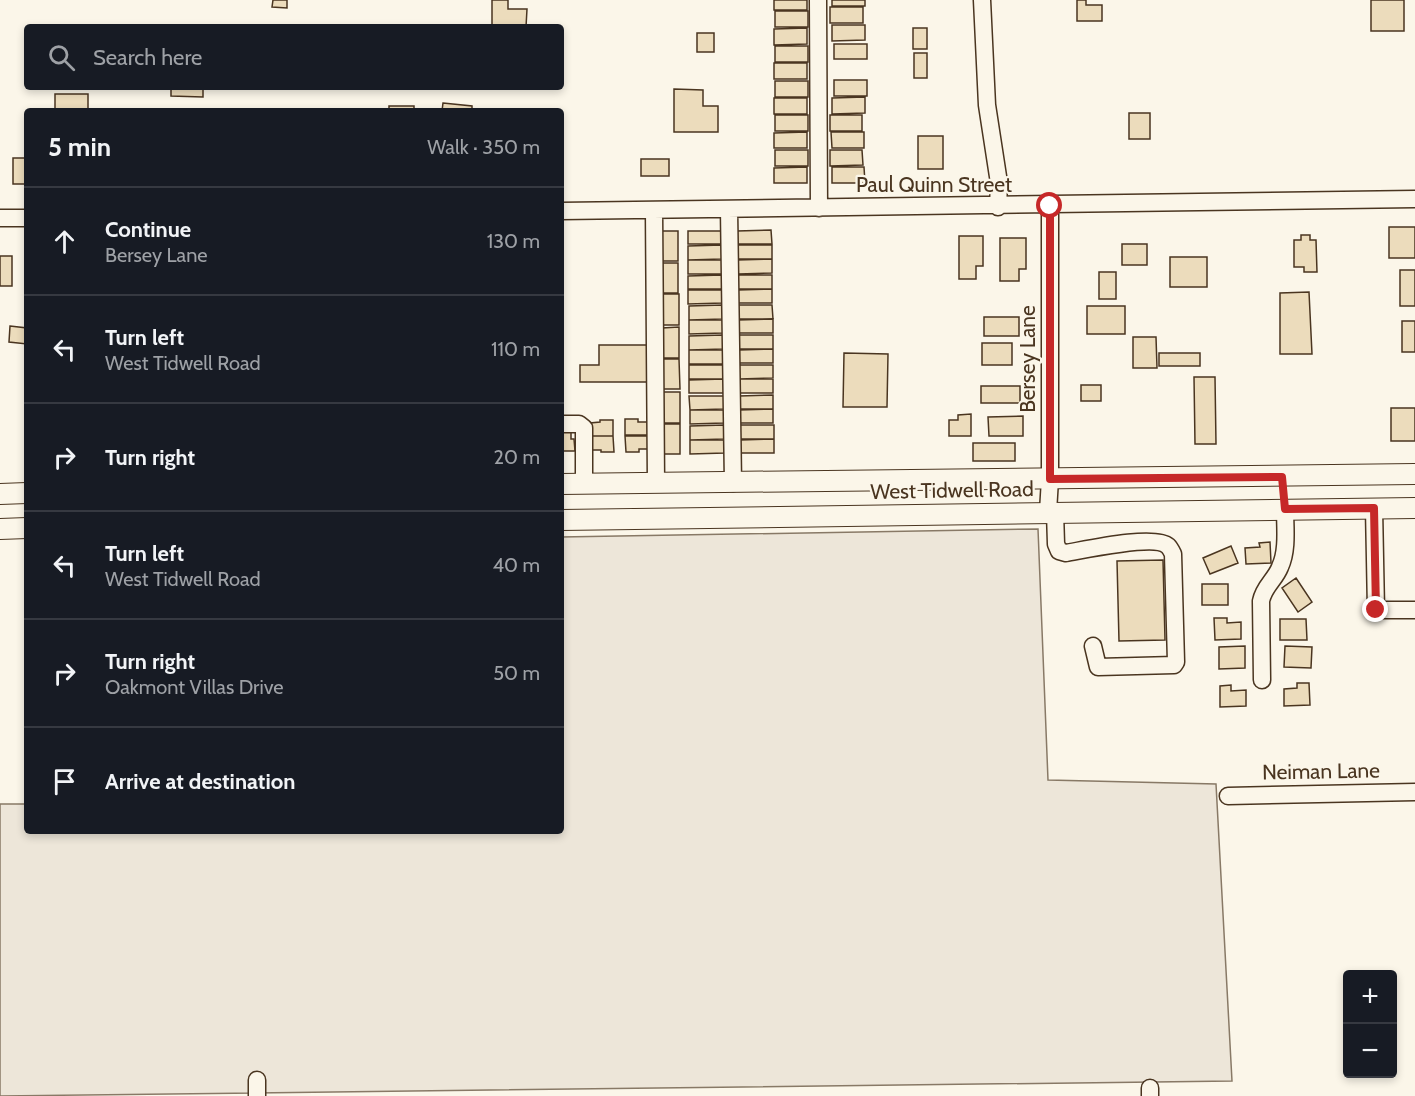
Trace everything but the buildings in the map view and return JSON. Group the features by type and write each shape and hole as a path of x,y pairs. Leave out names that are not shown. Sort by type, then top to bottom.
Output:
{"main road":[{"name":"West Tidwell Road","path":"564,484 1415,474"},
{"path":"1282,477 1285,509"},
{"path":"819,516 825,482"},
{"path":"0,494 24,493"},
{"name":"West Tidwell Road","path":"564,520 1415,508"},
{"path":"0,529 24,528"}],"street":[{"path":"818,0 819,208"},
{"path":"982,0 987,105 999,183 998,207"},
{"name":"Paul Quinn Street","path":"564,211 998,207 1415,199"},
{"name":"Bersey Lane","path":"1050,206 1050,479 1056,544 1059,550 1066,553 1122,542 1163,543 1169,546 1173,554 1176,662 1174,665 1098,667 1093,646"},
{"path":"729,209 733,483"},
{"path":"654,210 656,483"},
{"path":"0,218 24,218"},
{"path":"564,424 579,424 584,428 584,484"},
{"path":"1374,508 1376,610 1415,609"},
{"path":"1262,680 1260,601 1263,592 1282,565 1285,509"},
{"name":"Neiman Lane","path":"1228,796 1415,792"}],"shaded area":[{"path":"1038,529 1048,780 1216,784 1232,1081 0,1096 0,804 24,804 24,834 564,834 564,537"}],"route":[{"path":"1050,206 1050,479 1282,477 1285,509 1374,508 1376,610"}]}
